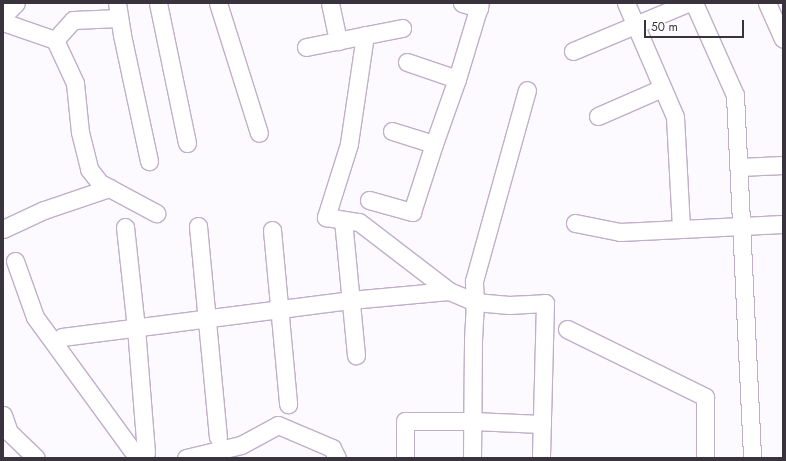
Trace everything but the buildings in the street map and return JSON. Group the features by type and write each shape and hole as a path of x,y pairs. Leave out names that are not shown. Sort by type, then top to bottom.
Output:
{"street":[{"path":"3,16 16,3"},
{"path":"158,3 187,143"},
{"path":"218,3 258,133"},
{"path":"330,3 338,41"},
{"path":"369,200 412,212 457,79 480,5 462,3"},
{"path":"626,3 674,117 681,228"},
{"path":"573,51 688,3"},
{"path":"694,3 735,95 752,458"},
{"path":"767,3 783,39"},
{"path":"55,40 73,20 118,11 149,161"},
{"path":"3,22 55,40 76,83 80,132 89,169 100,182 109,188 156,213"},
{"path":"306,47 402,28"},
{"path":"365,36 349,144 326,217 359,222 449,291 476,302 509,305 545,303 541,458"},
{"path":"407,62 457,79"},
{"path":"598,116 662,88"},
{"path":"472,458 473,340 476,302 474,281 527,90"},
{"path":"392,131 434,144"},
{"path":"739,167 783,165"},
{"path":"3,229 44,210 109,188"},
{"path":"342,220 356,355"},
{"path":"575,223 620,232 783,224"},
{"path":"198,226 218,437"},
{"path":"125,227 136,328 142,456"},
{"path":"272,230 288,404"},
{"path":"15,261 34,317 142,456"},
{"path":"62,337 350,300 449,291"},
{"path":"567,329 705,397 705,458"},
{"path":"3,415 10,432 36,458"},
{"path":"405,458 405,421 472,421 542,424"},
{"path":"186,458 241,445 278,425 332,448 337,458"}]}
